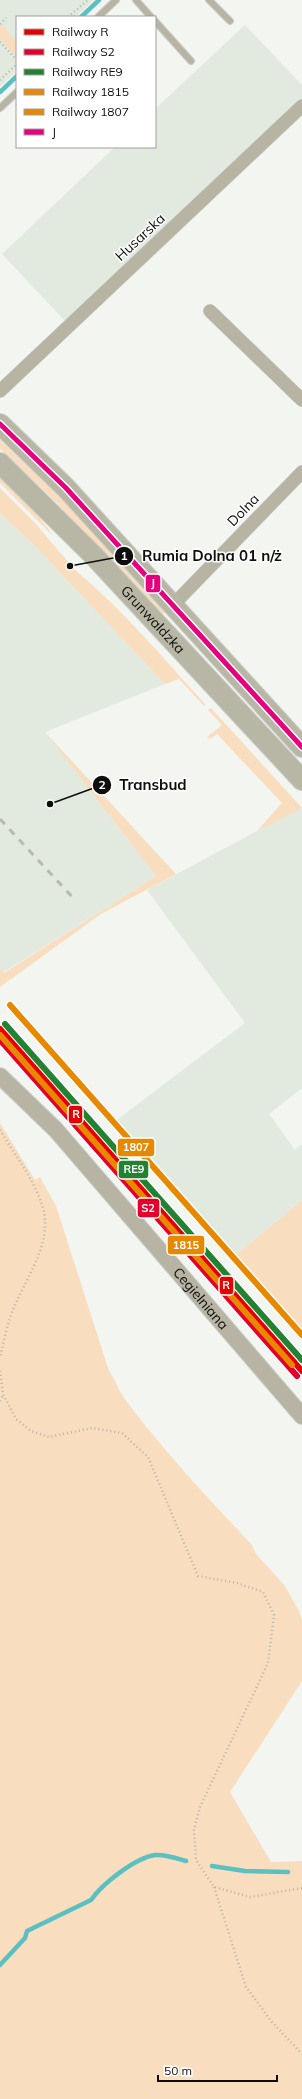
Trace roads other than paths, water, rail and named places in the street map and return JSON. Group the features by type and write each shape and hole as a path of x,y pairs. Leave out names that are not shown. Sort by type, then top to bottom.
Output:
{"main road":[{"name":"Grunwaldzka","path":"0,424 66,488 302,746"},
{"name":"Grunwaldzka","path":"0,463 94,556 302,780"}],"street":[{"name":"Husarska","path":"0,391 302,106"},
{"path":"210,311 302,400"},
{"name":"Dolna","path":"173,605 302,472"},
{"name":"Cegielniana","path":"0,1076 56,1130 302,1416"}],"lane":[{"path":"99,16 116,0"},
{"path":"136,0 150,16"},
{"path":"209,0 230,21"},
{"path":"156,22 191,61"},
{"path":"0,108 16,93"}],"waterway":[{"path":"82,16 99,0"},
{"path":"0,92 16,77"},
{"path":"0,1965 25,1938 27,1931 91,1900 103,1887 129,1866 147,1857 155,1855 170,1856 186,1861"},
{"path":"212,1866 245,1871 288,1872"}],"railway":[{"path":"0,819 76,901"}],"rail line":[{"name":"1807","path":"10,1005 302,1335"},
{"name":"RE9","path":"5,1024 302,1360"},
{"name":"R","path":"0,1029 302,1371"},
{"name":"1815","path":"0,1035 292,1365"},
{"name":"S2","path":"0,1040 297,1376"}],"place":[{"name":"Rumia Dolna 01 n/ż","path":"70,566"},
{"name":"Transbud","path":"50,804"}]}
